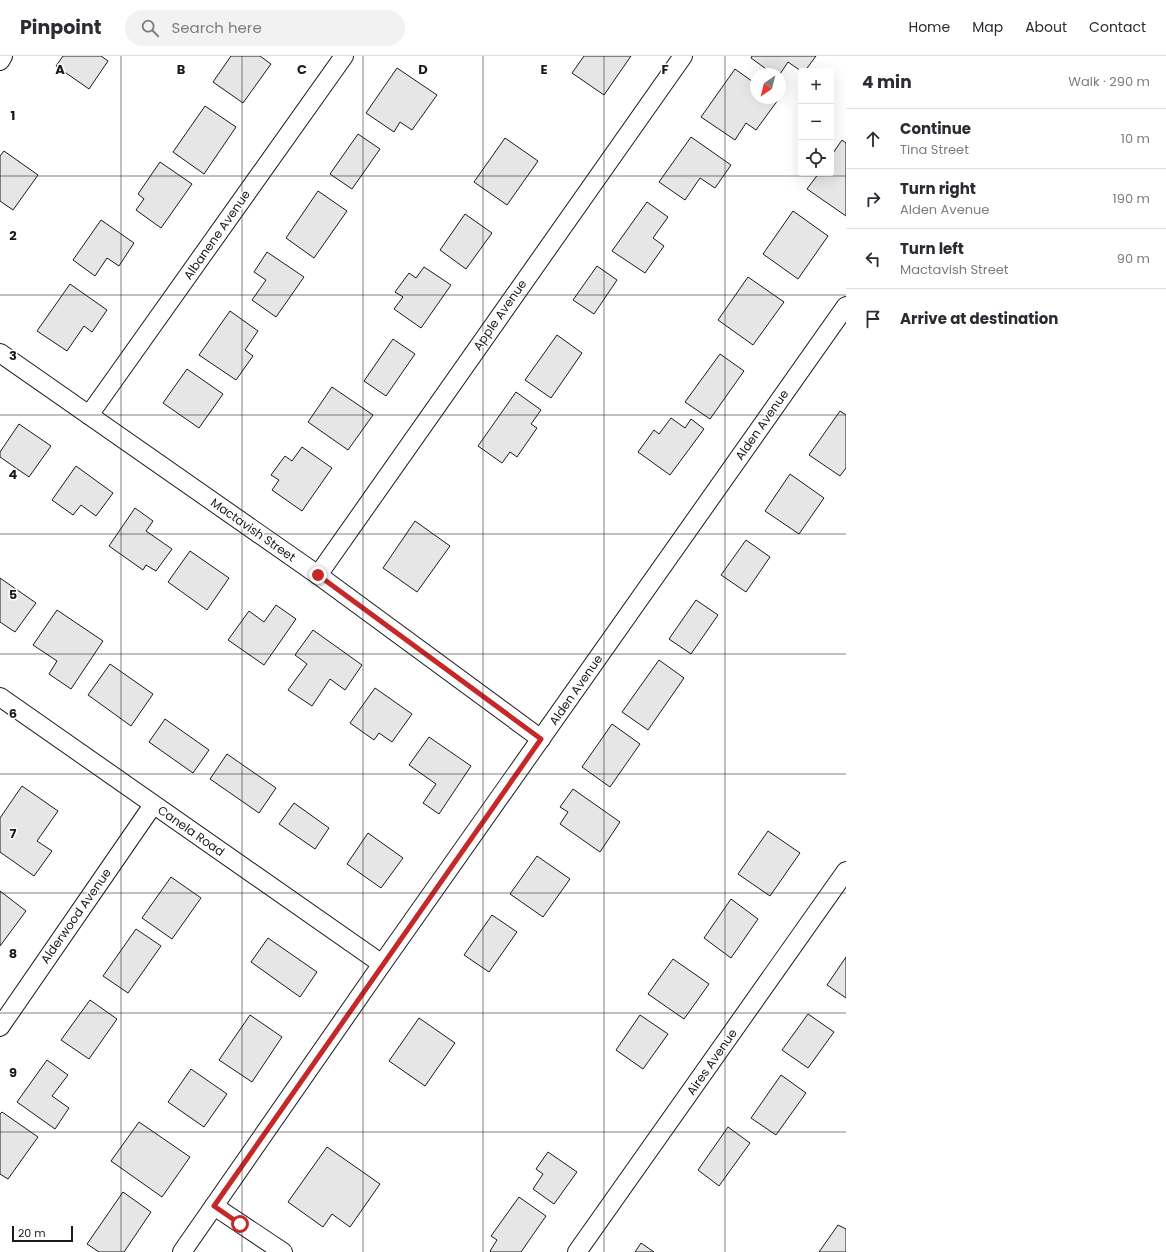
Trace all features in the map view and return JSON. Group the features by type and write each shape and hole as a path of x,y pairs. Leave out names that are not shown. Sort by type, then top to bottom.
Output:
{"street":[{"path":"0,61 3,56"},
{"name":"Albanene Avenue","path":"89,415 344,56"},
{"name":"Apple Avenue","path":"318,575 683,56"},
{"name":"Alden Avenue","path":"182,1252 382,964 846,306"},
{"name":"Mactavish Street","path":"0,353 318,575 541,739"},
{"name":"Canela Road","path":"0,697 382,964"},
{"name":"Alderwood Avenue","path":"0,1027 153,805"},
{"name":"Aires Avenue","path":"577,1252 846,871"},
{"path":"214,1206 283,1252"}],"building":[{"path":"63,56 101,56 108,61 89,89 56,66"},
{"path":"231,56 260,56 271,64 243,103 213,82"},
{"path":"584,56 631,56 604,95 572,73"},
{"path":"752,56 816,56 807,68 798,69 788,62 784,68 765,68 751,58"},
{"path":"397,68 437,95 412,130 400,122 394,132 366,113"},
{"path":"735,69 750,80 750,104 775,104 756,130 746,123 735,140 701,117"},
{"path":"205,106 236,127 204,174 173,152"},
{"path":"358,134 380,149 352,189 330,174"},
{"path":"691,137 731,165 715,188 700,178 685,200 659,182"},
{"path":"505,138 538,161 507,205 474,182"},
{"path":"842,140 846,143 846,216 807,189 817,176 834,176 834,152"},
{"path":"4,151 38,175 13,210 0,201 0,156"},
{"path":"160,162 192,184 161,228 136,210 144,199 138,194"},
{"path":"318,191 347,211 314,258 286,238"},
{"path":"647,202 668,217 653,238 664,246 645,273 612,251"},
{"path":"793,211 828,236 798,279 763,254"},
{"path":"465,214 492,233 466,269 440,250"},
{"path":"101,220 134,243 119,266 107,258 95,276 73,260"},
{"path":"267,252 304,277 276,317 252,300 266,280 254,272"},
{"path":"597,266 617,280 594,314 573,300"},
{"path":"424,267 451,285 421,328 394,309 403,297 395,292 409,273 416,278"},
{"path":"748,277 784,302 753,345 718,320"},
{"path":"70,284 107,310 92,332 84,326 67,351 37,331"},
{"path":"230,311 258,331 245,350 253,356 236,380 199,355"},
{"path":"557,335 582,353 551,398 525,380"},
{"path":"393,339 415,354 386,396 364,381"},
{"path":"720,354 744,371 710,419 685,402"},
{"path":"187,369 223,394 199,428 163,403"},
{"path":"332,387 373,415 348,450 308,422"},
{"path":"516,392 541,410 531,424 537,428 517,457 510,452 502,463 478,446"},
{"path":"840,411 846,415 846,468 840,476 809,455"},
{"path":"671,418 685,428 691,419 704,429 670,475 638,452 654,430 659,434"},
{"path":"19,424 51,446 29,477 0,457 0,452"},
{"path":"302,447 332,468 302,511 272,490 279,480 271,475 285,456 292,461"},
{"path":"76,466 113,493 96,516 81,505 73,515 52,500"},
{"path":"790,474 824,498 799,534 765,511"},
{"path":"135,508 153,521 146,531 172,549 156,571 146,565 143,570 109,546"},
{"path":"415,521 450,546 417,592 383,568"},
{"path":"746,540 770,557 746,592 721,575"},
{"path":"190,551 229,578 207,610 168,582"},
{"path":"0,578 36,603 15,632 0,622"},
{"path":"696,600 718,615 691,654 669,639"},
{"path":"276,605 296,619 264,665 228,640 249,611 264,622"},
{"path":"57,610 103,641 71,689 49,674 57,661 33,645"},
{"path":"313,630 362,665 345,690 330,679 312,706 288,690 307,664 295,655"},
{"path":"659,660 684,678 648,730 622,712"},
{"path":"110,664 153,694 131,726 88,695"},
{"path":"375,688 412,714 392,742 379,733 374,740 350,723"},
{"path":"165,719 209,750 193,773 149,742"},
{"path":"612,724 640,744 610,787 582,767"},
{"path":"429,737 471,766 439,814 423,803 436,784 409,765"},
{"path":"227,754 276,788 259,813 210,779"},
{"path":"22,786 58,811 37,841 52,851 34,876 0,852 0,818"},
{"path":"573,789 620,822 600,852 560,824 568,812 560,807"},
{"path":"294,803 329,828 315,849 279,824"},
{"path":"768,831 800,853 770,896 738,874"},
{"path":"368,833 403,858 381,888 347,864"},
{"path":"537,856 570,879 543,917 510,894"},
{"path":"171,877 201,898 172,939 142,918"},
{"path":"0,891 26,911 0,946"},
{"path":"731,899 758,919 731,958 704,938"},
{"path":"492,915 517,932 489,972 464,955"},
{"path":"136,929 161,946 128,993 103,976"},
{"path":"268,938 317,972 300,997 251,962"},
{"path":"846,957 846,998 827,985"},
{"path":"673,959 709,984 684,1019 648,994"},
{"path":"90,1000 117,1019 89,1059 61,1040"},
{"path":"808,1014 834,1032 808,1068 782,1050"},
{"path":"250,1015 282,1037 252,1082 219,1060"},
{"path":"640,1015 668,1034 643,1069 616,1050"},
{"path":"419,1018 455,1043 425,1086 389,1061"},
{"path":"47,1060 68,1075 52,1096 69,1108 55,1129 17,1102"},
{"path":"191,1069 227,1094 204,1127 168,1102"},
{"path":"781,1075 806,1093 776,1135 751,1118"},
{"path":"2,1112 38,1137 8,1179 0,1174 0,1114"},
{"path":"139,1122 190,1157 162,1197 111,1161"},
{"path":"728,1127 750,1143 719,1186 698,1170"},
{"path":"327,1147 380,1184 350,1227 332,1214 323,1227 288,1202"},
{"path":"548,1152 577,1172 554,1204 533,1189 543,1174 536,1169"},
{"path":"123,1192 151,1212 124,1252 99,1252 87,1244"},
{"path":"519,1197 546,1216 521,1252 491,1252 490,1251 497,1240 491,1236"},
{"path":"838,1225 846,1229 846,1252 819,1252"},
{"path":"641,1243 654,1252 635,1252"}],"route":[{"path":"240,1224 214,1206 541,739 318,575"}]}
